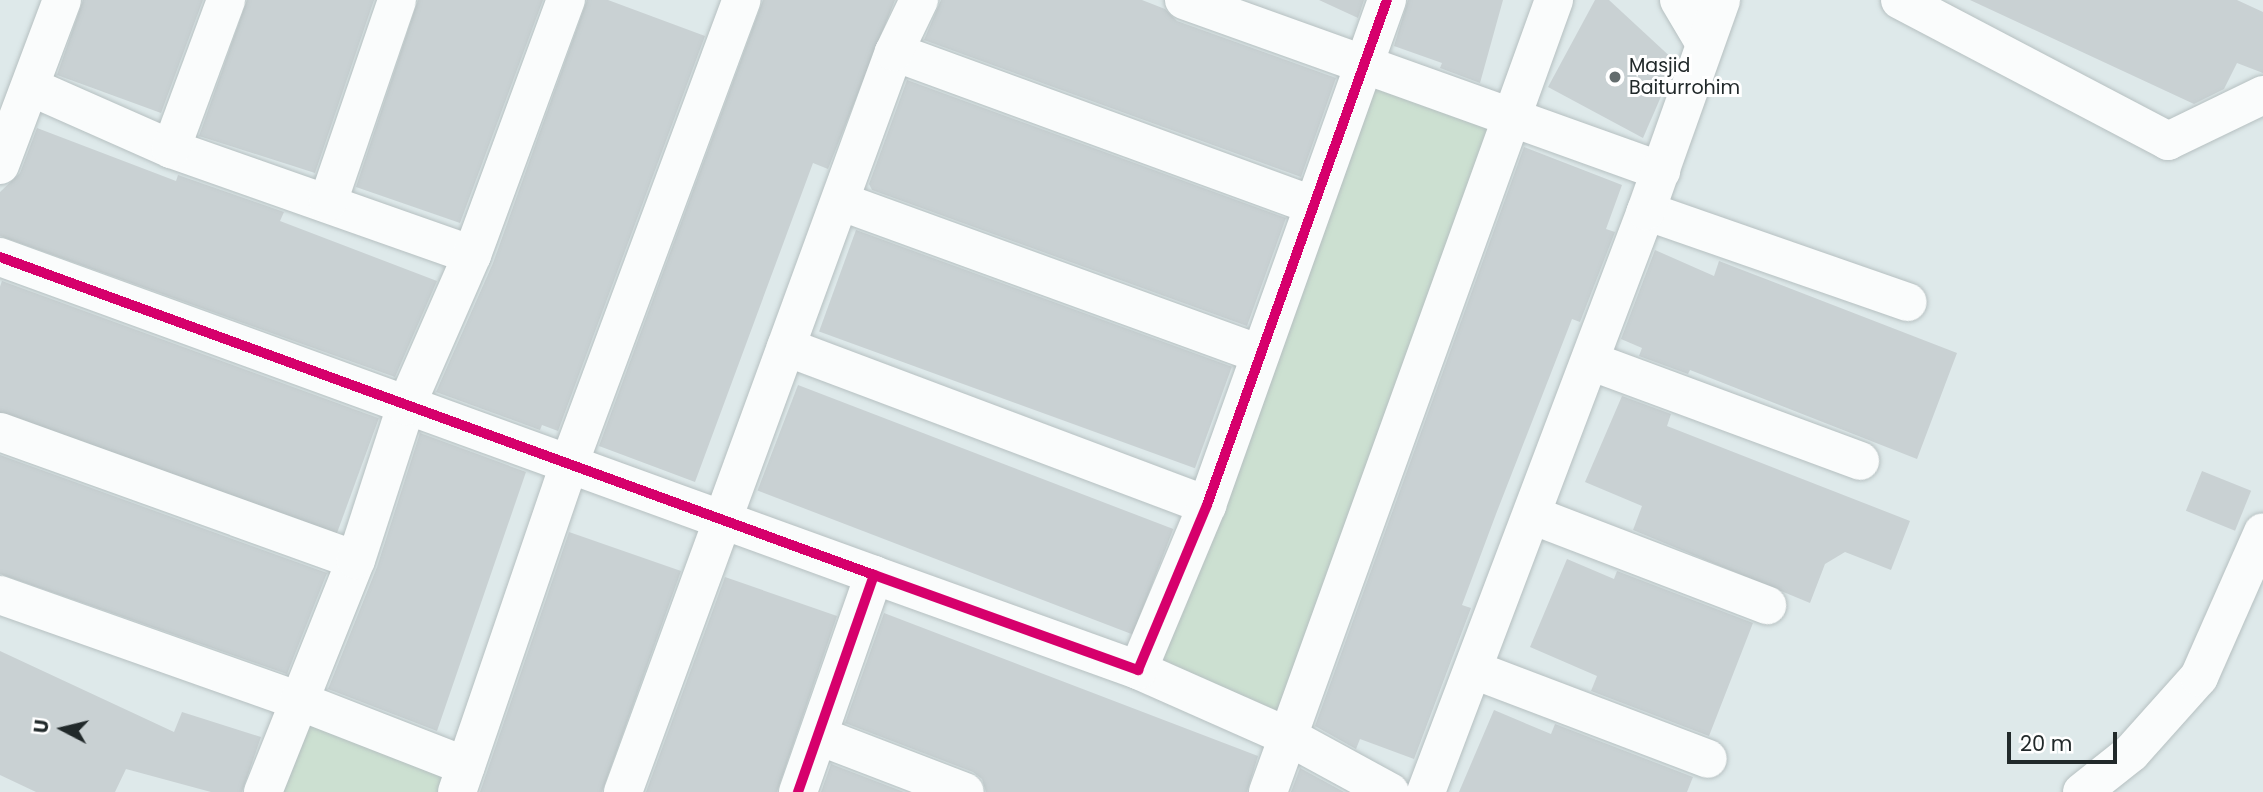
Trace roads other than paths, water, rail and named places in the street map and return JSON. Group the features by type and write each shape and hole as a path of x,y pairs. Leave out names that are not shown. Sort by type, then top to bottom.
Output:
{"street":[{"path":"0,165 62,0"},
{"path":"171,149 226,0"},
{"path":"328,202 397,0"},
{"path":"263,792 356,560 406,406 472,255 566,0"},
{"path":"0,595 299,701 462,779 569,464 742,0"},
{"path":"623,792 842,202 894,52 919,0"},
{"path":"1184,0 1661,171"},
{"path":"1138,670 1207,505 1313,205 1367,64 1387,0"},
{"path":"1268,792 1554,0"},
{"path":"1426,792 1661,171 1711,26 1679,0"},
{"path":"1900,0 2168,141 2263,95"},
{"path":"894,52 1313,205"},
{"path":"31,87 171,149 328,202 472,255"},
{"path":"842,202 1261,354"},
{"path":"1646,211 1908,302"},
{"path":"0,257 1138,670 1289,737 1390,792"},
{"path":"786,347 1207,505"},
{"path":"1590,360 1860,461"},
{"path":"0,432 356,560"},
{"path":"1532,515 1767,605"},
{"path":"2082,792 2131,753 2199,677 2263,532"},
{"path":"798,792 874,575"},
{"path":"1474,670 1708,759"},
{"path":"819,736 965,792"}],"place":[{"name":"Masjid Baiturrohim","path":"1615,77"}]}
